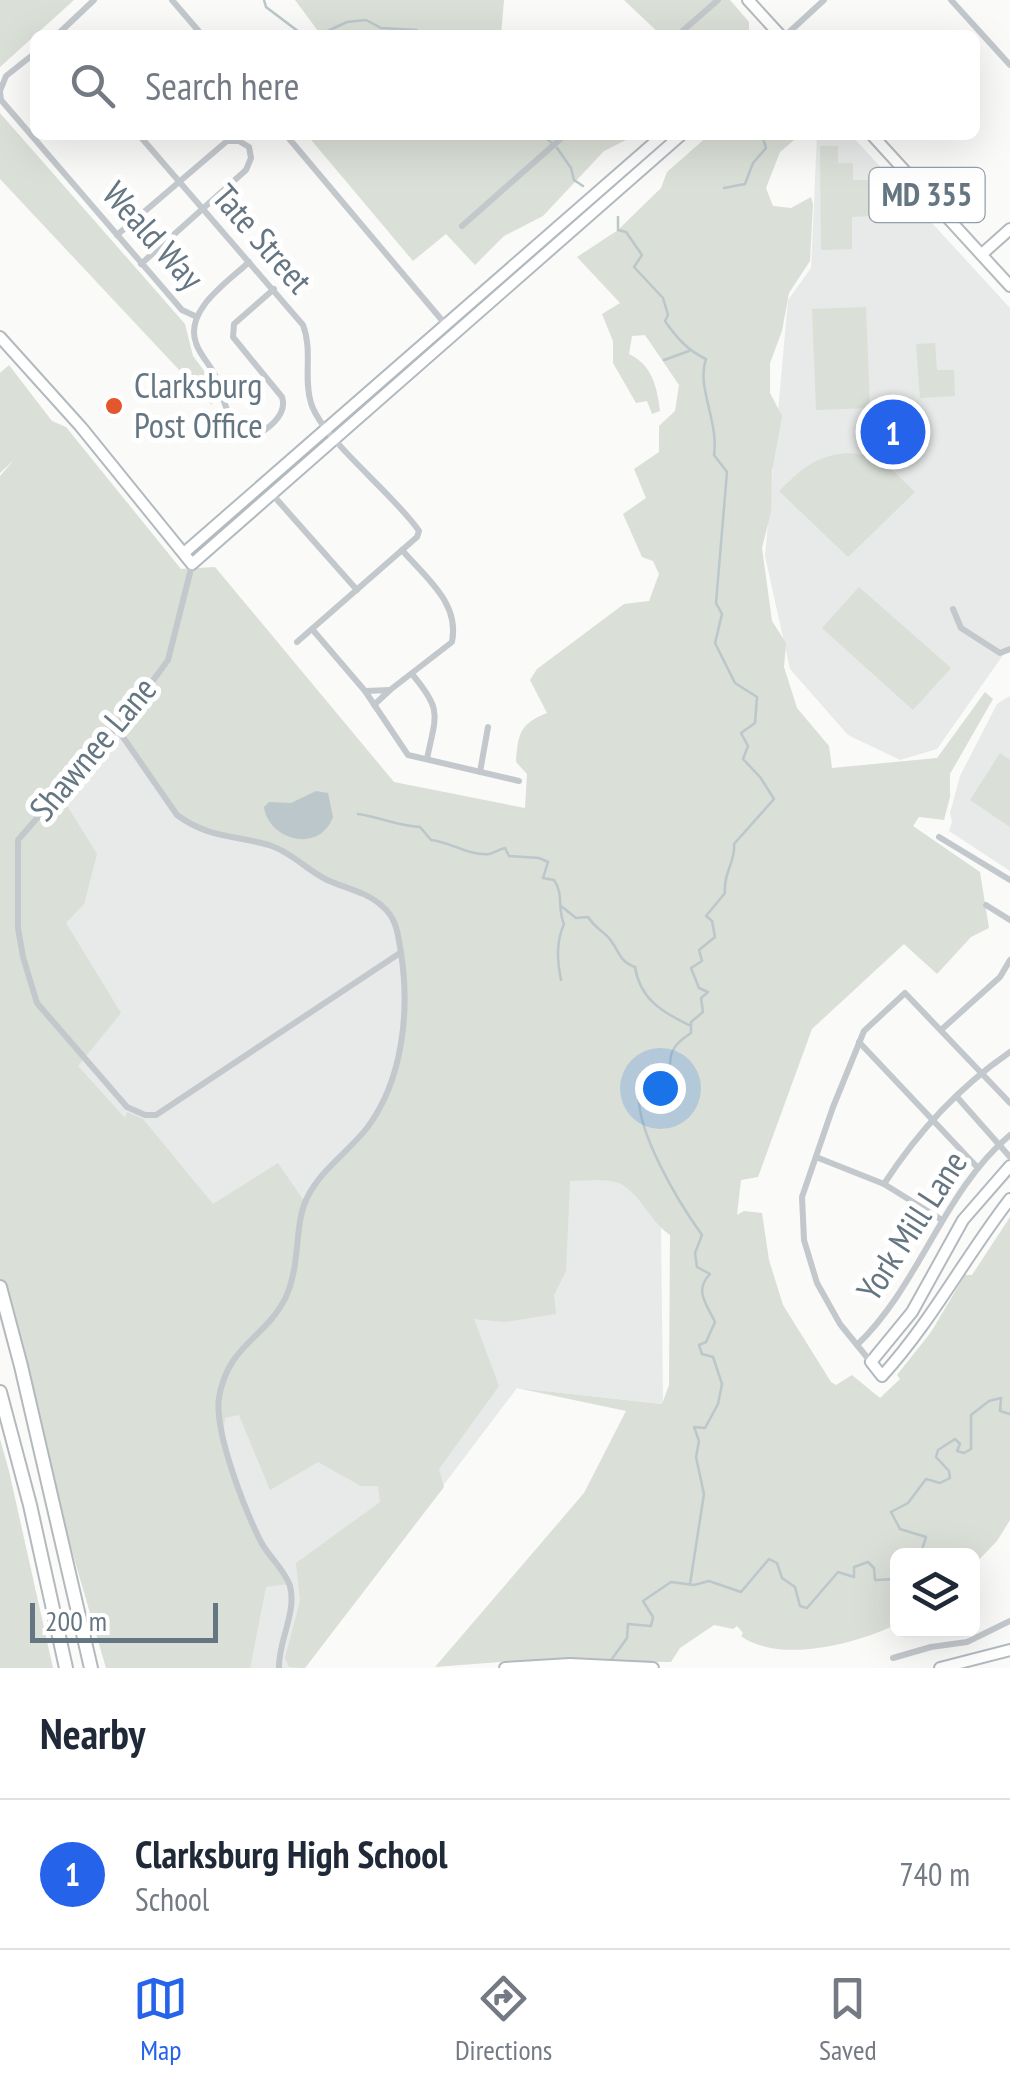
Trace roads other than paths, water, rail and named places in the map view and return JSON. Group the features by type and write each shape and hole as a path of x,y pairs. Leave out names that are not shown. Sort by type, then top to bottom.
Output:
{"highway":[{"path":"0,1287 22,1366 91,1668"},
{"path":"0,1392 30,1504 66,1668"}],"street":[{"path":"62,30 94,0"},
{"path":"172,0 198,30"},
{"path":"684,30 718,0"},
{"path":"748,0 778,30"},
{"path":"789,30 824,0"},
{"path":"951,0 979,30"},
{"path":"980,31 1010,64"},
{"name":"Weald Way","path":"30,57 6,76 0,92 2,100 30,133"},
{"name":"Weald Way","path":"36,140 182,310 196,318"},
{"name":"Tate Street","path":"143,140 304,325 310,352 312,404 332,433 419,531 402,550"},
{"path":"117,236 228,140"},
{"path":"141,264 246,170 251,153 246,140"},
{"path":"290,140 446,326"},
{"path":"462,226 559,140"},
{"path":"0,337 81,427 192,564 272,494 446,326 657,140"},
{"path":"184,553 332,433 675,140"},
{"name":"MD 355","path":"877,140 1010,286"},
{"path":"982,254 1010,229"},
{"path":"249,262 202,306 196,318 195,341 216,376 223,405 245,434 258,434 282,414 285,406 233,338 232,331 234,324 274,288"},
{"path":"272,494 356,590"},
{"path":"297,642 402,550 446,602 455,624 452,642 374,705"},
{"name":"Shawnee Lane","path":"192,564 168,660 116,728 24,830 16,852 22,957 37,1003 128,1107 145,1115 156,1115 400,953"},
{"path":"953,609 961,628 1000,653 1010,649"},
{"path":"312,629 365,691 408,755 519,781"},
{"path":"412,674 432,698 437,712 427,759"},
{"path":"365,691 390,690"},
{"path":"480,772 488,727"},
{"path":"116,728 177,815 218,837 282,850 324,878 383,906 396,923 405,1001 402,1040 381,1104 366,1128 330,1164 308,1194 302,1209 296,1272 283,1303 235,1355 218,1402 222,1438 248,1511 262,1543 290,1584 291,1606 279,1668"},
{"path":"939,837 1010,880"},
{"path":"986,905 1010,920"},
{"path":"940,1030 1000,977 1010,960"},
{"path":"1010,1103 905,993 864,1031 802,1197 804,1240 817,1283 840,1324 882,1376 940,1303 1010,1199"},
{"path":"859,1042 978,1169"},
{"path":"884,1184 931,1120 1010,1052"},
{"path":"957,1097 1010,1157"},
{"name":"York Mill Lane","path":"856,1345 892,1307 942,1220 978,1169 1010,1136"},
{"path":"816,1158 884,1184 942,1220"},
{"path":"871,1362 912,1312 963,1220 1010,1166"},
{"path":"893,1658 967,1642 1010,1621"},
{"path":"940,1668 994,1655 1000,1650 1010,1652"},
{"path":"505,1668 653,1668"}],"waterway":[{"path":"264,0 266,7 296,30"},
{"path":"330,30 347,22 366,20 381,28 417,30"},
{"path":"548,140 552,143"},
{"path":"724,188 745,184 753,163 766,148 764,140"},
{"path":"557,148 574,180 583,186"},
{"path":"618,217 618,230 626,232 642,255 634,267 663,298 668,315 665,321 683,343 706,359 704,381 714,455 727,472 716,603 722,614 715,643 735,683 757,697 755,723 741,733 748,746 743,759 774,799 734,844 725,893 706,916 712,921 715,937 699,950 702,961 691,968 699,988 708,992 701,998 703,1012 691,1022 691,1033 672,1051 671,1077 639,1090 639,1106 651,1145 702,1235 695,1253 697,1267 710,1274 702,1292 715,1322 706,1342 699,1345 702,1354 713,1357 722,1384 718,1404 705,1428 694,1427 704,1494 690,1584"},
{"path":"664,360 689,351"},
{"path":"358,814 420,827 431,840 474,853 489,854 505,848 509,856 548,862 543,878 554,880 557,885 564,924 558,951 561,980"},
{"path":"561,906 576,918 588,917 625,961 635,967 647,996 689,1025"},
{"path":"923,1548 926,1537 900,1529 891,1512 908,1503 926,1479 940,1483 950,1478 949,1471 936,1457 938,1450 955,1439 960,1444 957,1451 971,1449 971,1415 989,1401 1001,1398 1000,1411 1010,1414"},
{"path":"609,1663 627,1638 628,1624 651,1626 653,1617 643,1601 671,1582 694,1585 709,1581 741,1592 769,1559 777,1563 782,1578 795,1587 800,1606 807,1608 838,1572 854,1577 854,1567 868,1562 874,1568 875,1580 890,1579"}],"place":[{"name":"Clarksburg Post Office","path":"114,406"},
{"name":"Clarksburg High School","path":"893,432"}]}
